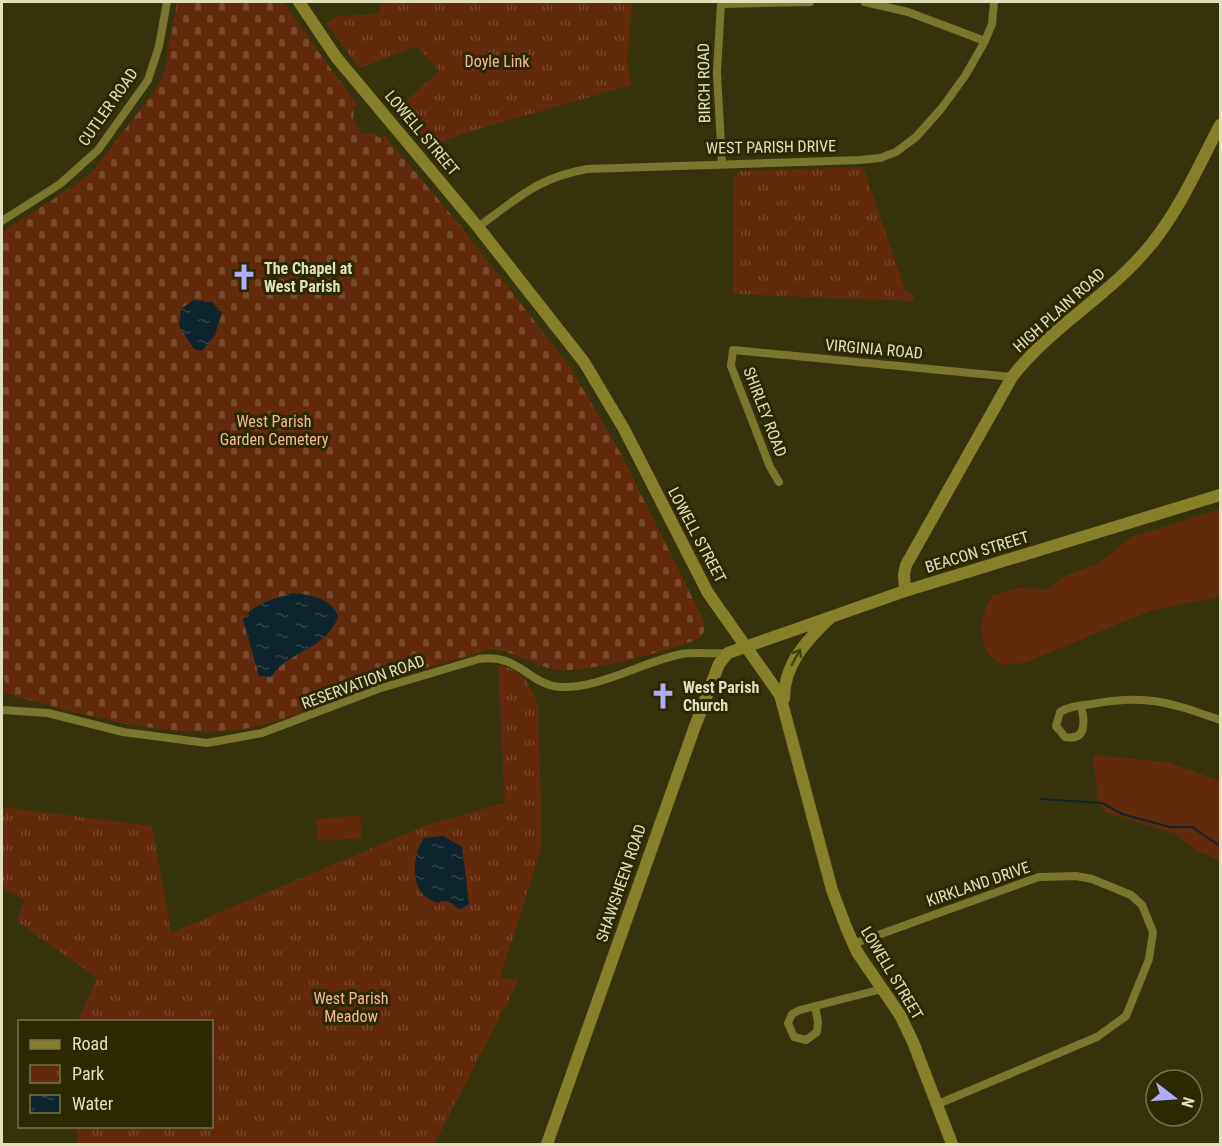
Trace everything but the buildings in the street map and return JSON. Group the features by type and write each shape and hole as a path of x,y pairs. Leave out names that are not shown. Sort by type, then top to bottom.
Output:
{"main road":[{"name":"LOWELL STREET","path":"299,2 336,57 478,227 573,347 601,387 708,593 745,646 766,671 786,709 832,891 853,944 900,1015 914,1042 952,1144"},
{"name":"HIGH PLAIN ROAD","path":"905,591 906,565 1012,377 1050,335 1087,308 1143,254 1172,214 1221,125"},
{"name":"BEACON STREET","path":"745,646 905,591 1221,495"},
{"path":"786,709 784,684 789,669 801,648 833,616"},
{"path":"728,654 745,646"},
{"name":"SHAWSHEEN ROAD","path":"547,1144 687,746 714,675 728,654"}],"street":[{"name":"CUTLER ROAD","path":"2,221 60,184 98,150 148,80 159,46 167,2"},
{"path":"721,3 810,2"},
{"path":"865,2 908,12 985,41"},
{"name":"WEST PARISH DRIVE","path":"478,227 533,186 564,173 587,169 871,160 888,156 916,137 941,109 965,76 992,24 994,2"},
{"name":"BIRCH ROAD","path":"721,3 717,73 722,163"},
{"name":"VIRGINIA ROAD","path":"733,350 1012,377"},
{"name":"SHIRLEY ROAD","path":"733,350 731,366 770,467 779,482"},
{"name":"RESERVATION ROAD","path":"2,710 48,713 123,732 207,743 262,734 378,689 479,659 496,657 547,683 560,687 594,681 682,654 728,654"},
{"path":"1081,706 1149,699 1221,720"},
{"name":"KIRKLAND DRIVE","path":"853,944 1039,877 1076,876 1092,879 1131,895 1142,905 1153,932 1150,950 1126,1016 1096,1037 938,1104"},
{"path":"815,1006 817,1032 806,1040 794,1037 788,1029 790,1017 797,1010 882,989"}],"green space":[{"name":"West Parish Garden Cemetery","path":"177,2 283,2 357,105 354,107 353,122 363,135 372,133 380,138 384,135 459,224 570,367 621,454 704,621 704,632 699,638 626,661 564,670 544,667 507,652 491,649 388,680 271,723 235,730 177,731 147,727 87,715 2,692 5,684 2,668 2,232 83,180 94,170 159,85 165,69"},
{"name":"Doyle Link","path":"379,2 632,2 627,62 631,85 464,133 428,148 395,111 439,71 417,46 359,68 326,23 340,16 380,14"},
{"path":"863,167 905,290 914,296 913,301 733,294 733,180 740,171"},
{"path":"1220,509 1220,597 1152,610 1024,663 1001,665 986,651 982,637 982,623 985,609 992,596 1018,588 1050,589 1064,576 1098,564 1132,537"},
{"name":"West Parish Meadow","path":"498,665 513,669 526,679 538,704 542,845 500,978 519,980 434,1144 78,1144 77,1128 213,1128 213,1020 78,1020 97,978 17,921 25,900 2,888 2,807 152,826 171,933 427,825 505,803"},
{"path":"1093,755 1167,762 1220,781 1220,861 1196,850 1176,834 1104,812 1098,801"},
{"path":"360,815 362,838 318,841 316,819"}],"water":[{"path":"193,300 212,302 222,313 215,335 202,351 194,349 179,326 181,309"},
{"path":"293,593 314,596 326,602 338,617 325,637 316,644 288,661 271,677 259,676 243,620 259,605"},
{"path":"443,836 462,847 469,904 462,909 448,901 437,903 426,897 421,892 416,879 416,857 424,838"}],"waterway":[{"path":"1041,799 1102,803 1122,814 1170,827 1192,827 1220,846"}],"place":[{"name":"The Chapel at West Parish","path":"244,277"},
{"name":"West Parish Church","path":"663,696"}]}
